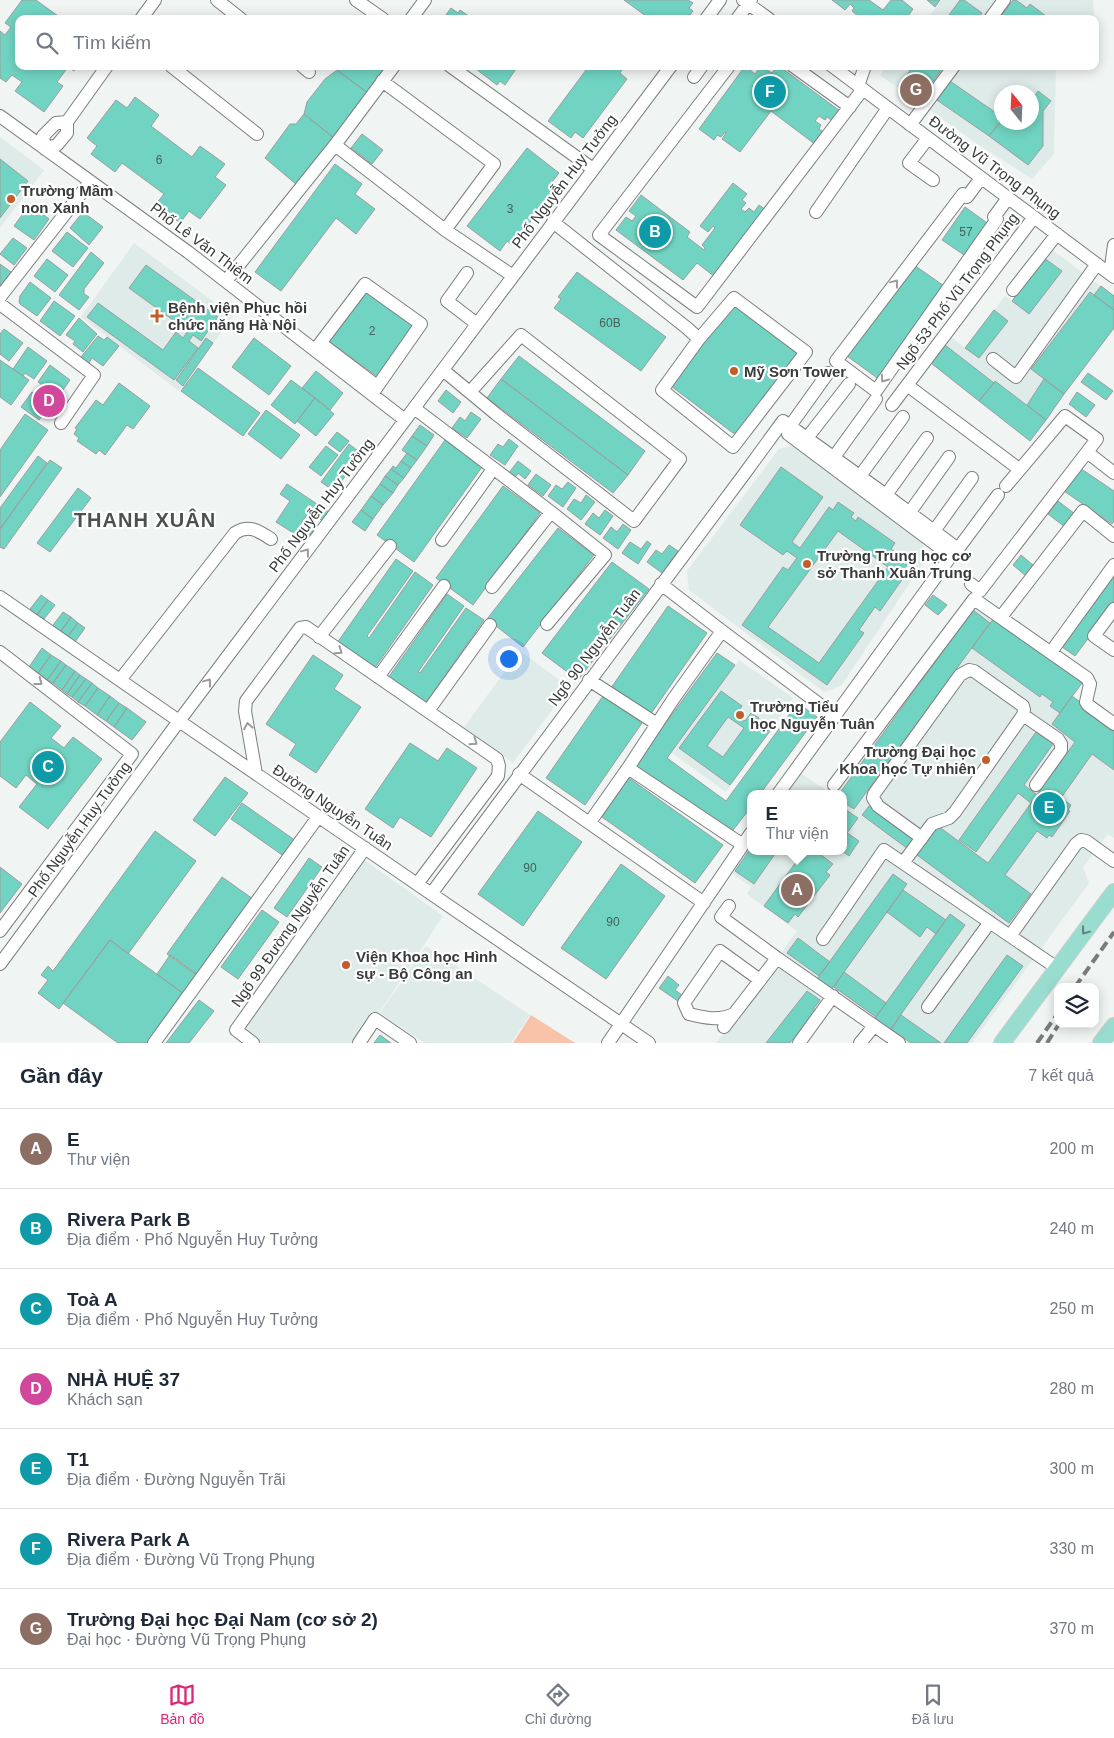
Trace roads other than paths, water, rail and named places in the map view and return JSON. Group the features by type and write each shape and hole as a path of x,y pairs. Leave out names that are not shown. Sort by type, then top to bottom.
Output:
{"main road":[{"path":"1002,1043 1114,892"},
{"path":"1101,1043 1114,1026"}],"street":[{"path":"144,15 155,0"},
{"path":"217,0 236,15"},
{"path":"356,0 377,15"},
{"path":"414,15 425,0"},
{"path":"709,15 720,0"},
{"path":"993,15 1004,0"},
{"path":"739,15 747,1 764,15"},
{"path":"45,150 43,136 56,123 68,122 104,70"},
{"path":"176,70 257,134"},
{"path":"226,281 335,145 391,70"},
{"path":"456,70 593,169"},
{"name":"Phố Nguyễn Huy Tưởng","path":"0,964 179,721 667,70"},
{"path":"694,77 699,70"},
{"path":"726,70 599,235 696,307 850,107 860,88 864,70"},
{"path":"799,70 850,107"},
{"name":"Đường Vũ Trọng Phụng","path":"837,70 1112,276"},
{"path":"910,125 951,70"},
{"path":"382,81 494,164 445,230"},
{"path":"816,212 888,108"},
{"name":"Phố Lê Văn Thiêm","path":"0,116 318,346 374,390 405,420"},
{"path":"928,138 909,163 933,180"},
{"path":"335,145 445,230 513,276"},
{"path":"981,178 967,197 963,194 836,361 876,391 997,219 994,217 1008,198"},
{"path":"0,297 90,182"},
{"name":"Ngõ 53 Phố Vũ Trọng Phụng","path":"892,405 1034,217"},
{"path":"553,222 699,339"},
{"path":"1013,290 1056,234"},
{"path":"1112,276 1114,245"},
{"path":"993,359 1016,377 1097,264"},
{"path":"467,273 447,301 477,324"},
{"path":"318,346 365,284 421,324 374,390"},
{"path":"734,298 806,352 733,447 662,390 699,339 734,298"},
{"path":"0,304 94,375 61,423"},
{"path":"443,370 496,414 634,521 680,459 521,335 470,392"},
{"name":"Ngõ 90 Nguyễn Tuân","path":"431,894 661,584 784,424 828,373"},
{"path":"807,438 849,384"},
{"name":"Ngõ 53 Phố Vũ Trọng Phụng","path":"907,386 1015,466"},
{"path":"834,457 876,399"},
{"path":"414,408 605,555 547,624"},
{"path":"784,424 834,457 958,549 1002,491 1066,416 1097,439 980,591 971,584"},
{"path":"860,476 903,417"},
{"path":"781,790 951,556 784,424"},
{"path":"886,495 928,438"},
{"path":"1087,452 1114,473"},
{"path":"910,512 949,457"},
{"path":"442,540 493,469"},
{"path":"934,531 972,478"},
{"path":"1001,617 1082,511 1114,536"},
{"path":"492,587 551,512"},
{"path":"120,680 235,533 239,530 257,529 271,539"},
{"path":"319,637 390,546"},
{"path":"1051,652 1114,565"},
{"path":"661,584 835,716"},
{"path":"378,677 444,586"},
{"name":"Đường Nguyễn Tuân","path":"0,597 649,1043"},
{"path":"834,785 974,599 1087,678 1090,684 1086,702 1114,724"},
{"path":"1114,609 1094,636 1114,650"},
{"path":"428,711 490,625"},
{"path":"256,774 245,711 246,701 300,628 306,627 497,759 499,766 498,776 417,884"},
{"path":"590,822 722,631"},
{"path":"0,652 132,754 0,931"},
{"path":"903,863 922,838 932,824 949,818 955,812 1023,714 1023,706 974,671 969,670 960,676 874,794 873,798 878,806 922,838"},
{"path":"589,680 657,724"},
{"path":"1023,714 1058,739 1061,744 1061,750 1036,784"},
{"path":"628,768 742,845"},
{"path":"519,774 704,903"},
{"path":"154,1043 318,817"},
{"path":"608,1043 747,838"},
{"path":"1010,936 1076,844 1081,840 1086,841 1114,861"},
{"name":"Ngõ 99 Đường Nguyễn Tuân","path":"253,1043 236,1030 365,848"},
{"path":"823,939 884,850 1057,968"},
{"path":"52,861 68,872"},
{"path":"39,879 55,890"},
{"path":"729,906 721,918 899,1043"},
{"path":"928,1007 990,922"},
{"path":"734,1014 726,1018 707,1019 690,1014 684,1003 720,950 760,980"},
{"path":"724,1027 777,958"},
{"path":"799,1043 833,996"},
{"path":"359,1043 375,1019 410,1043"},
{"path":"860,1043 874,1026"}],"railway":[{"path":"1078,983 1114,932"},
{"path":"1037,1043 1054,1019"},
{"path":"1047,1043 1056,1028"}],"place":[{"name":"Trường Đại học Đại Nam (cơ sở 2)","path":"916,90"},
{"name":"Rivera Park A","path":"770,92"},
{"name":"Trường Mầm non Xanh","path":"11,199"},
{"name":"Rivera Park B","path":"655,232"},
{"name":"Bệnh viện Phục hồi chức năng Hà Nội","path":"157,316"},
{"name":"Mỹ Sơn Tower","path":"734,371"},
{"name":"NHÀ HUỆ 37","path":"49,401"},
{"name":"Trường Trung học cơ sở Thanh Xuân Trung","path":"807,564"},
{"name":"Trường Tiểu học Nguyễn Tuân","path":"740,715"},
{"name":"Trường Đại học Khoa học Tự nhiên","path":"986,760"},
{"name":"Toà A","path":"48,767"},
{"name":"T1","path":"1049,808"},
{"name":"E","path":"797,890"},
{"name":"Viện Khoa học Hình sự - Bộ Công an","path":"346,965"}],"district":[{"name":"THANH XUÂN","path":"145,520"}]}
